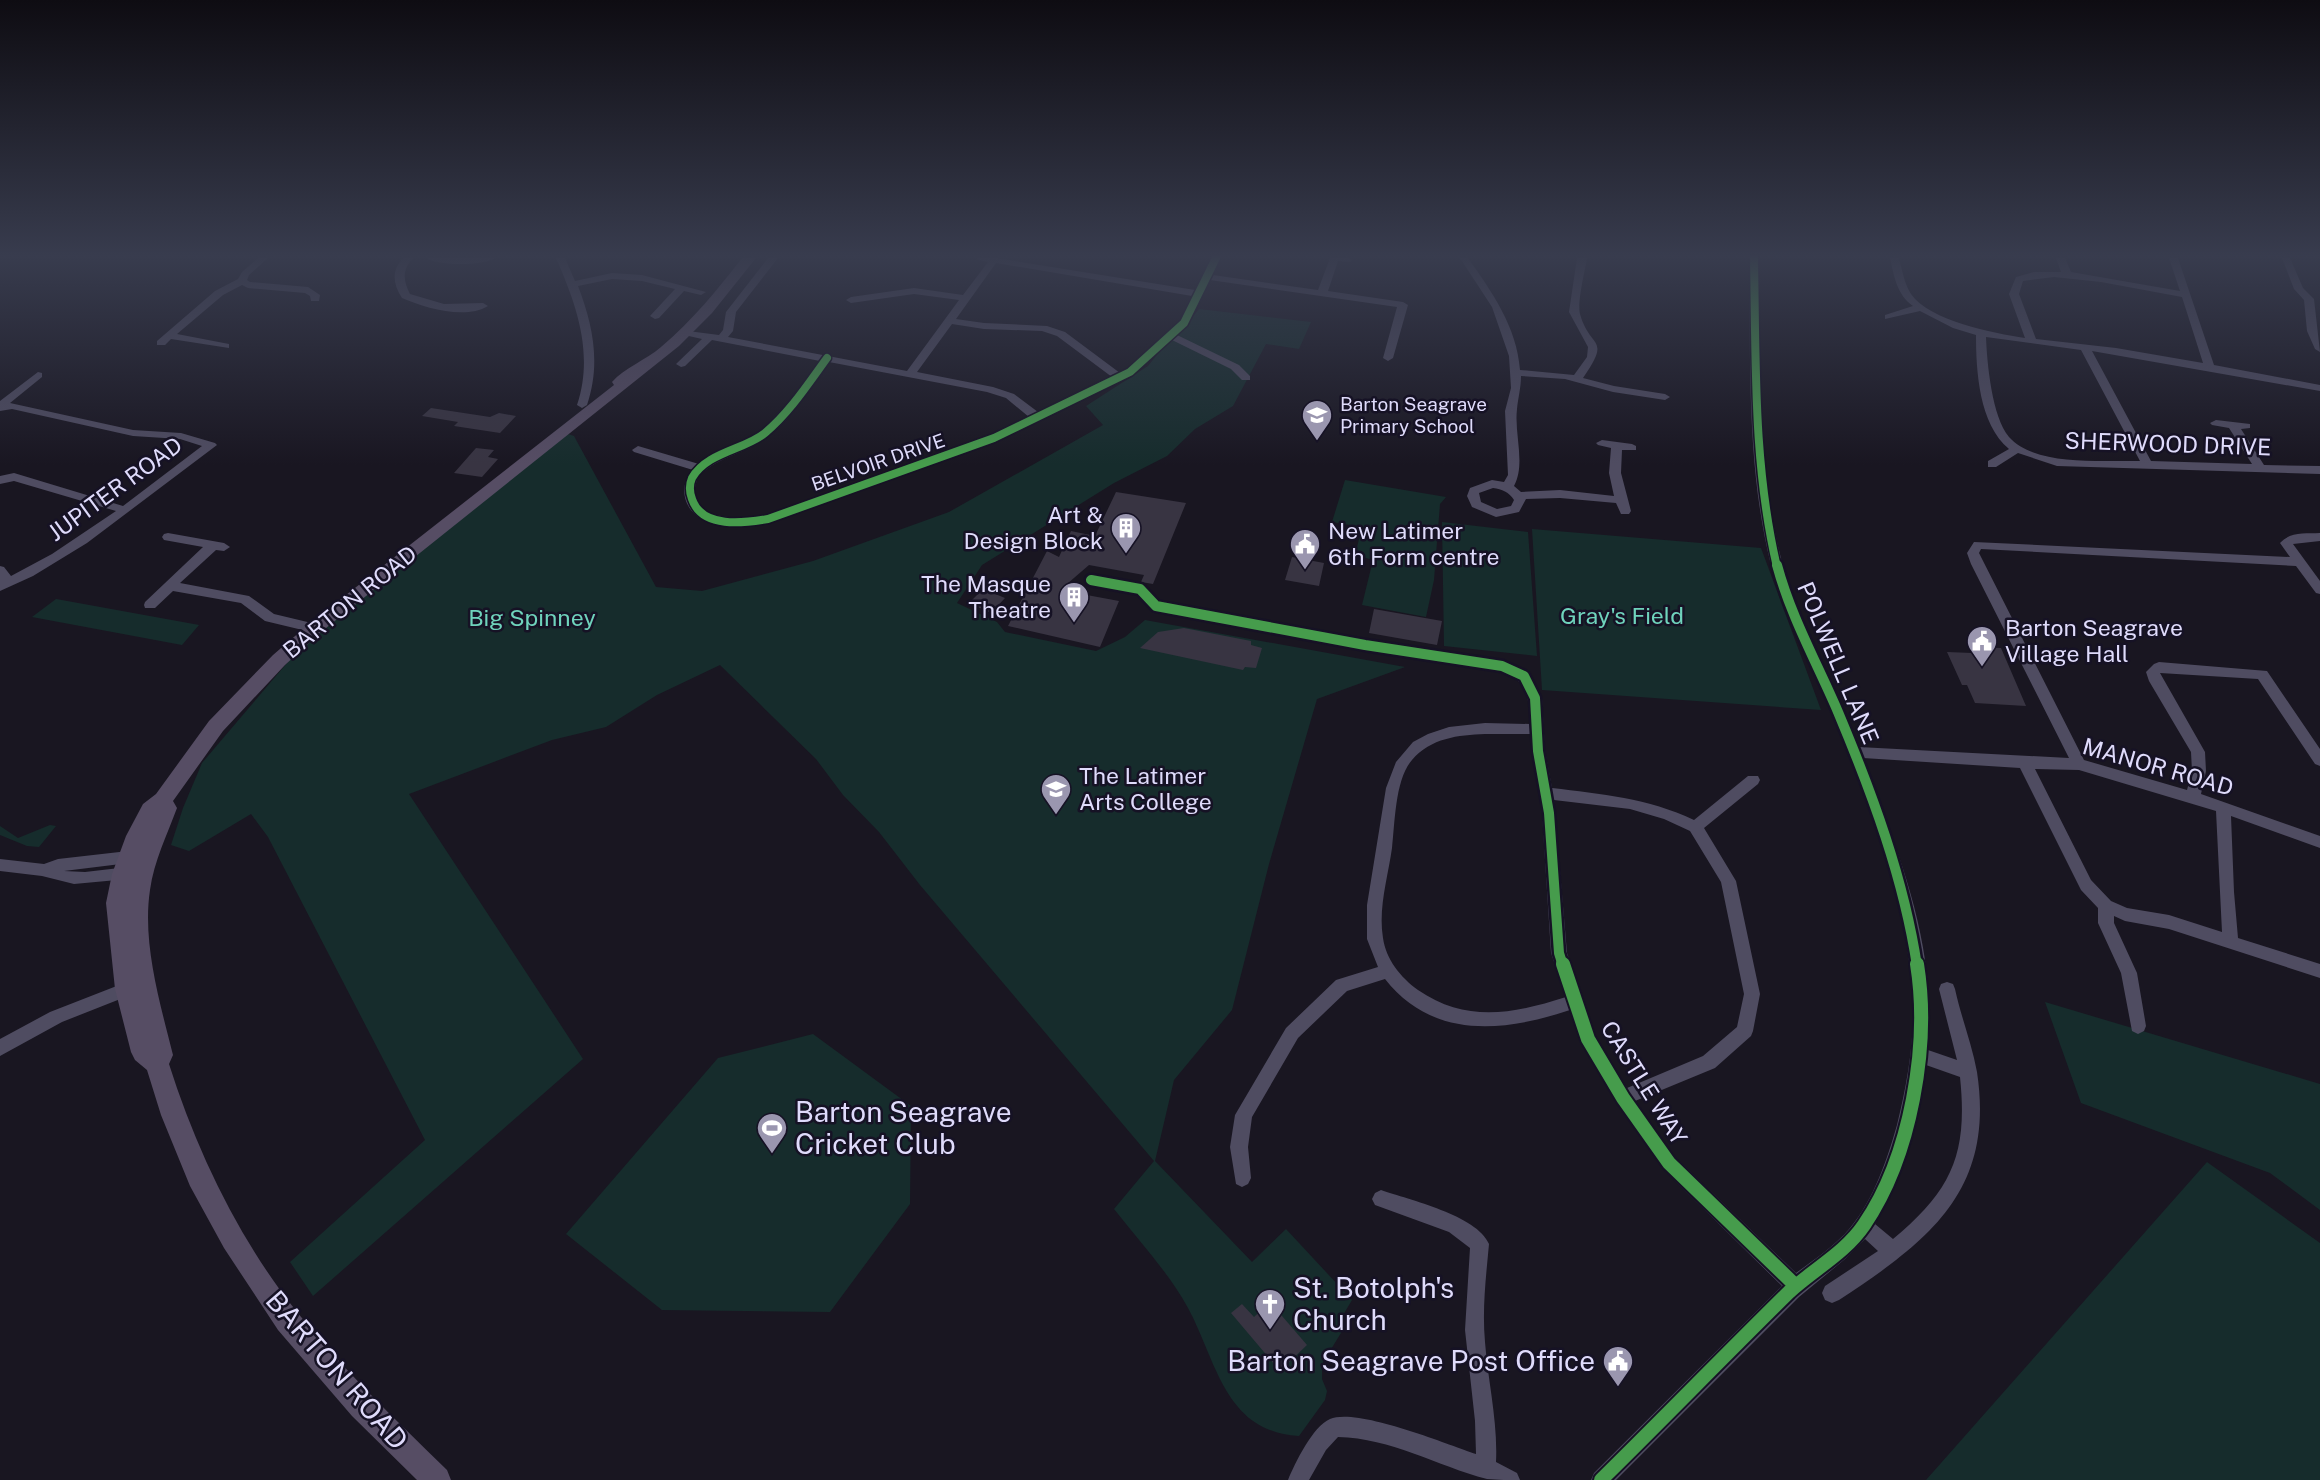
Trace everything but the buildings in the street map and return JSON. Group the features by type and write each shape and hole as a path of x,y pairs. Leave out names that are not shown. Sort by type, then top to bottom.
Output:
{"main road":[{"name":"BARTON ROAD","path":"437,1480 362,1406 287,1321 233,1240 199,1177 173,1115 157,1064 143,1052 135,1030 139,926 135,864 150,810 163,800 224,717 279,660 315,628 564,429 591,400 629,378 688,327"}],"street":[{"path":"181,327 166,340 225,346"},
{"path":"584,327 590,353 591,400"},
{"path":"681,364 728,331 729,327"},
{"path":"910,374 945,327"},
{"path":"1015,327 1043,328 1061,334 1119,377"},
{"name":"BELVOIR DRIVE","path":"700,468 690,483 689,490 694,506 710,518 722,522 768,519 961,451 1037,417 1130,372 1181,327"},
{"path":"1385,353 1394,327"},
{"path":"1504,327 1514,356 1517,388 1511,411 1514,475 1508,487"},
{"path":"1577,378 1592,357 1593,347 1582,327"},
{"name":"POLWELL LANE","path":"1601,1480 1796,1286 1836,1255 1864,1226 1895,1160 1908,1118 1919,1055 1921,989 1916,944 1901,884 1854,752 1790,605 1777,569 1767,526 1760,465 1756,327"},
{"path":"1964,327 1982,334 2085,347 2320,388"},
{"path":"2026,327 2031,340"},
{"path":"2196,327 2210,369"},
{"path":"2310,327 2320,349"},
{"path":"684,332 1000,392 1019,402 1037,417"},
{"name":"SHERWOOD DRIVE","path":"1982,334 1981,355 1994,426 2017,449 2057,462 2320,470"},
{"path":"1172,337 1235,366 1246,378"},
{"path":"2085,347 2147,464"},
{"path":"638,450 700,468 765,433 827,358"},
{"path":"1516,373 1577,378 1613,389 1648,390 1665,397"},
{"path":"0,407 38,375"},
{"name":"JUPITER ROAD","path":"0,407 12,406 133,433 181,436 211,445 53,560 4,585"},
{"path":"2216,423 2240,425 2260,468"},
{"path":"1602,443 1632,448"},
{"path":"1518,496 1560,494 1623,505 1615,473 1617,446"},
{"path":"1992,464 2017,449"},
{"path":"0,480 14,477 124,510"},
{"path":"1484,485 1508,487 1518,496 1519,505 1504,513 1483,510 1473,499 1474,491 1484,485"},
{"path":"150,605 218,546 168,537"},
{"path":"2320,537 2293,538 2286,543 2320,590"},
{"path":"2079,764 1977,564 1973,553 1978,545 2299,562"},
{"path":"0,570 4,585"},
{"name":"CASTLE WAY","path":"1091,580 1140,589 1156,606 1502,666 1524,676 1531,687 1546,793 1559,953 1573,1002 1588,1040 1623,1098 1669,1163 1796,1286"},
{"path":"170,586 245,599 271,618 315,628"},
{"path":"2193,797 2199,771 2198,752 2155,681 2152,672 2159,667 2262,674 2320,760"},
{"path":"1537,729 1485,729 1447,733 1423,743 1405,758 1395,785 1373,911 1376,939 1392,979 1442,1014 1492,1019 1542,1012 1573,1002"},
{"name":"MANOR ROAD","path":"1854,752 2079,764 2193,797 2320,842"},
{"path":"2025,763 2086,886 2106,906 2125,914 2169,922 2320,971"},
{"path":"1695,827 1753,780"},
{"path":"1546,793 1630,803 1668,814 1695,827 1728,881 1752,993 1745,1031 1709,1062 1623,1098"},
{"path":"2223,809 2231,943"},
{"path":"0,865 44,870 52,875 83,877 135,864"},
{"path":"2106,906 2106,923 2129,973 2138,1026"},
{"path":"1242,1178 1240,1147 1244,1115 1292,1032 1342,985 1388,971"},
{"path":"0,1048 56,1017 136,985"},
{"path":"1832,1293 1921,1231 1952,1191 1970,1151 1973,1106 1968,1072 1947,989"},
{"path":"1919,1055 1968,1072"},
{"path":"1381,1199 1455,1225 1480,1244 1474,1306 1475,1340 1488,1441 1485,1468"},
{"path":"1864,1226 1894,1252"},
{"path":"1298,1480 1319,1443 1334,1427 1354,1426 1485,1468 1510,1480"}],"green space":[{"name":"Big Spinney","path":"1185,327 1309,327 1299,349 1266,344 1233,406 1195,429 1167,456 1114,483 982,565 957,603 997,622 1005,632 1096,651 1125,637 1145,620 1405,667 1317,699 1269,864 1232,1010 1174,1080 1155,1161 1252,1262 1286,1229 1352,1300 1340,1320 1344,1328 1322,1364 1322,1379 1327,1391 1325,1400 1299,1436 1274,1432 1255,1422 1239,1408 1216,1371 1180,1295 1114,1209 1154,1161 920,885 879,832 843,795 816,759 720,665 657,695 606,727 552,740 409,794 583,1059 313,1296 290,1262 425,1140 268,837 251,814 189,851 171,845 202,763 293,656 364,593 568,434 574,436 656,587 702,591 813,561 949,512 1103,425 1086,406 1148,366 1172,336 1179,334"},
{"path":"1345,480 1446,497 1440,504 1434,580 1426,617 1362,605 1373,560 1359,556 1356,551 1362,527 1332,522"},
{"path":"1442,522 1528,532 1537,656 1444,646"},
{"name":"Gray's Field","path":"1532,529 1761,548 1821,710 1542,690"},
{"path":"56,599 199,625 182,645 32,617"},
{"path":"50,825 56,826 39,847 27,846 0,835 0,826 18,838"},
{"path":"2045,1002 2320,1084 2320,1210 2270,1173 2081,1103"},
{"name":"Barton Seagrave Cricket Club","path":"813,1034 911,1106 910,1204 830,1312 662,1310 566,1234 718,1058"},
{"path":"2207,1162 2320,1243 2320,1480 1926,1480"}],"cycle path":[{"path":"827,358 790,407 765,433 714,459 694,475 690,494 701,513 722,521 768,519 994,438 1130,372 1180,327"},
{"path":"1601,1480 1792,1290 1856,1236 1880,1195 1899,1149 1913,1094 1919,1052 1919,974 1903,898 1877,816 1843,725 1782,585 1768,528 1756,413 1755,327"},
{"path":"1091,580 1140,589 1156,606 1365,645 1502,666 1524,676 1535,698 1538,751 1549,813 1559,953 1588,1039 1623,1098 1669,1163 1796,1286"}],"place":[{"name":"Barton Seagrave Primary School","path":"1317,442"},
{"name":"Art & Design Block","path":"1126,555"},
{"name":"New Latimer 6th Form centre","path":"1305,571"},
{"name":"The Masque Theatre","path":"1074,624"},
{"name":"Barton Seagrave Village Hall","path":"1982,668"},
{"name":"The Latimer Arts College","path":"1056,816"},
{"name":"Barton Seagrave Cricket Club","path":"772,1155"},
{"name":"St. Botolph's Church","path":"1270,1331"},
{"name":"Barton Seagrave Post Office","path":"1618,1388"}]}
